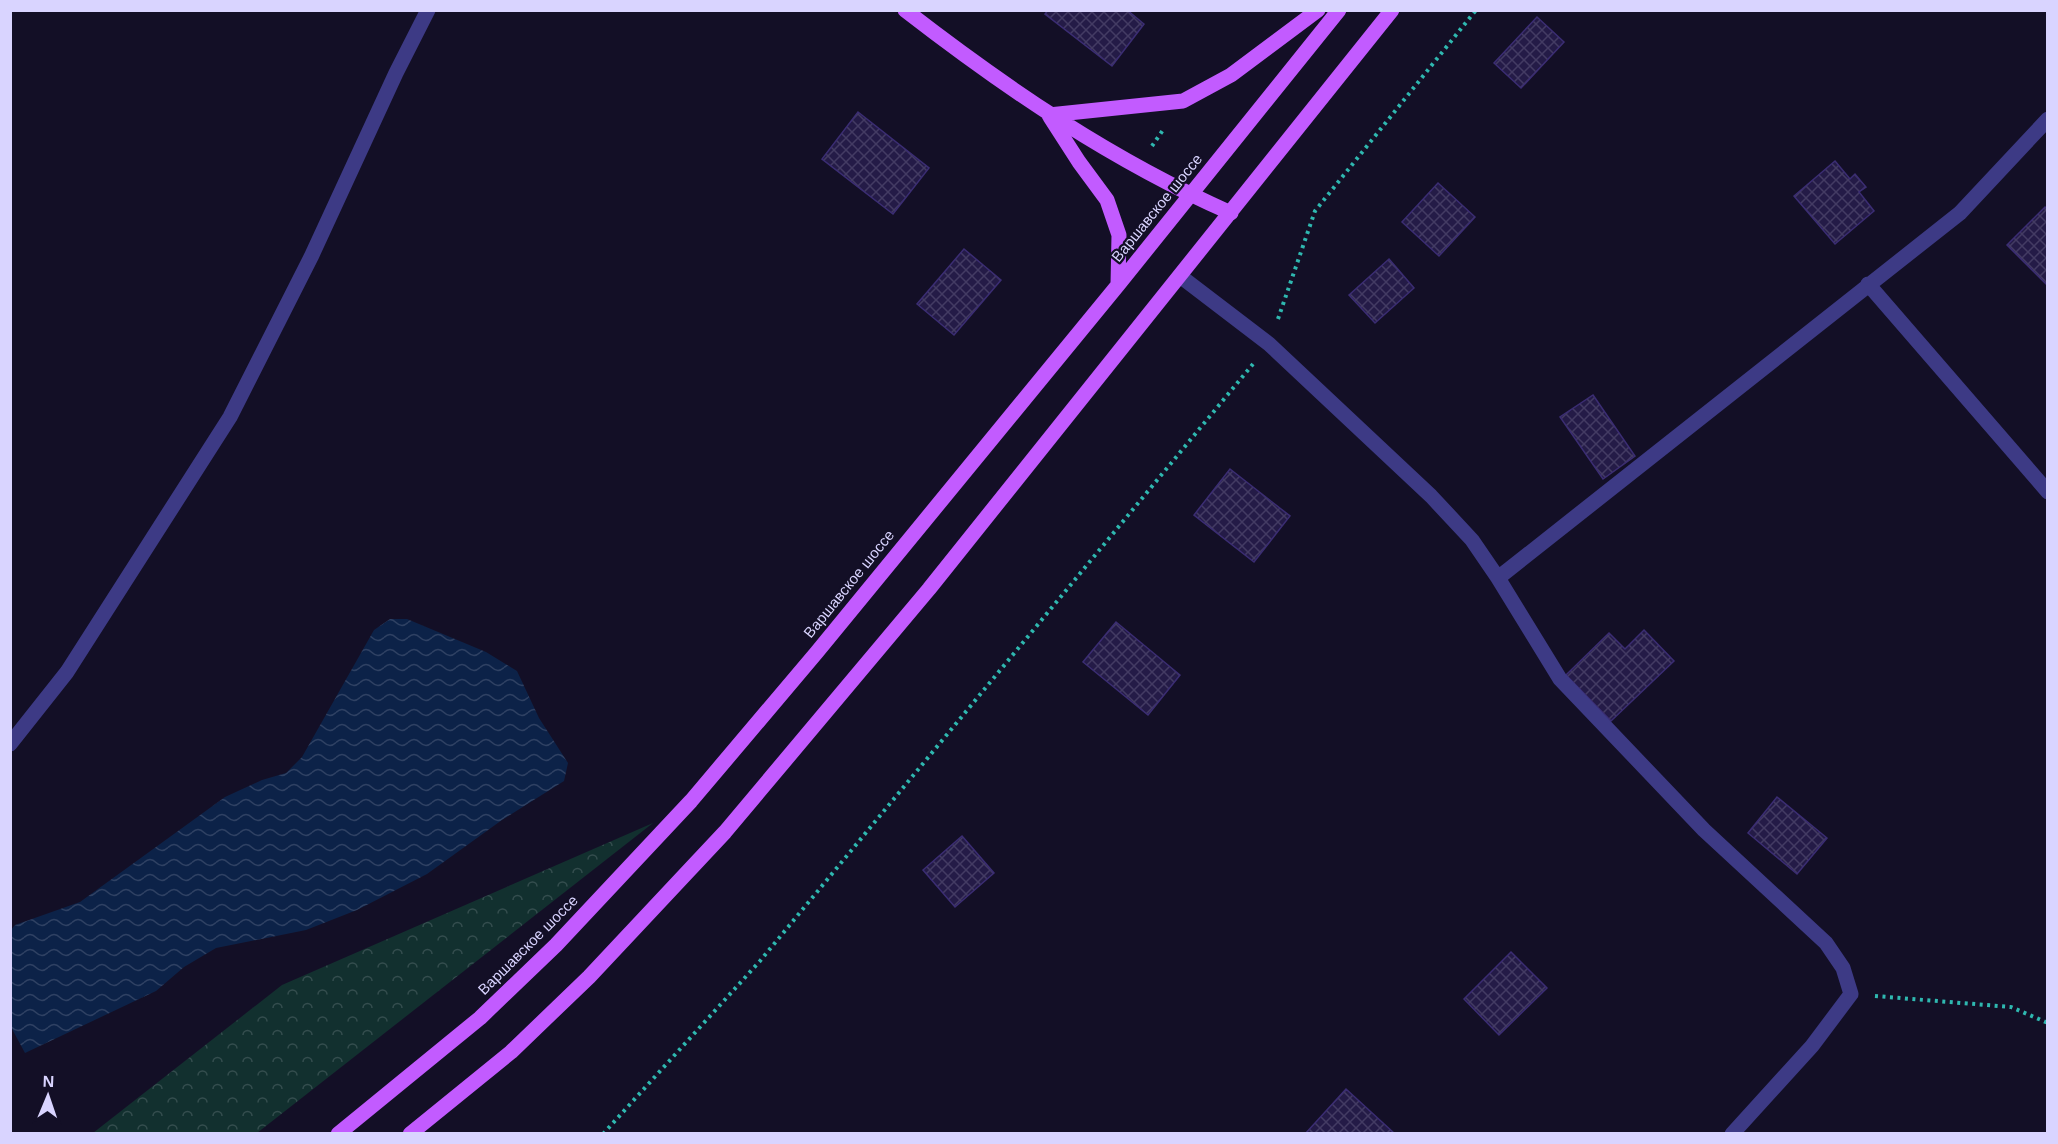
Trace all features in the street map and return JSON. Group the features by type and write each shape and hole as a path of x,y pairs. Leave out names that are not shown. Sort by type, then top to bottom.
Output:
{"main road":[{"path":"905,10 979,67 1049,114 1190,195 1231,213"},
{"path":"1049,114 1182,101 1231,75 1318,10"},
{"name":"Варшавское шоссе","path":"338,1134 480,1018 556,945 691,801 817,652 1118,285 1339,10"},
{"path":"410,1134 511,1052 589,977 725,832 929,589 1392,10"},
{"path":"1049,114 1078,162 1107,200 1119,235 1118,285"}],"street":[{"path":"10,744 68,672 230,417 312,255 396,73 428,10"},
{"path":"1498,578 1960,213 2048,119"},
{"path":"1180,276 1269,344 1431,496 1472,540 1560,679 1704,830 1826,943 1843,968 1851,994 1812,1046 1732,1134"},
{"path":"1868,284 2048,492"}],"path":[{"path":"603,1134 760,961 1269,344 1315,211 1476,10"},
{"path":"1851,994 2011,1007 2048,1023"}],"green space":[{"path":"653,823 257,1133 93,1133 282,985"}],"water":[{"path":"390,619 407,619 486,652 517,671 539,718 568,763 564,781 502,820 427,874 357,910 306,930 216,948 184,967 156,991 25,1053 11,1027 10,931 15,925 80,902 225,797 262,780 286,773 302,757 374,630"}],"building":[{"path":"1048,10 1127,10 1144,24 1112,66 1045,14"},
{"path":"1537,17 1564,42 1521,88 1494,63"},
{"path":"858,112 929,168 893,214 822,159"},
{"path":"1835,161 1850,179 1855,174 1866,187 1859,192 1874,211 1835,244 1794,196"},
{"path":"1438,183 1475,217 1439,256 1402,222"},
{"path":"2045,207 2048,210 2048,286 2007,245"},
{"path":"964,249 1001,280 954,335 917,304"},
{"path":"1389,259 1414,288 1375,323 1349,295"},
{"path":"1593,395 1635,456 1603,479 1560,417"},
{"path":"1230,469 1290,516 1254,562 1194,515"},
{"path":"1116,622 1180,675 1148,715 1083,662"},
{"path":"1644,630 1674,661 1611,721 1566,675 1609,633 1625,649"},
{"path":"1777,797 1827,838 1797,874 1748,833"},
{"path":"962,836 994,873 955,907 923,870"},
{"path":"1511,952 1547,988 1499,1035 1464,999"},
{"path":"1346,1089 1395,1134 1305,1134"}]}
